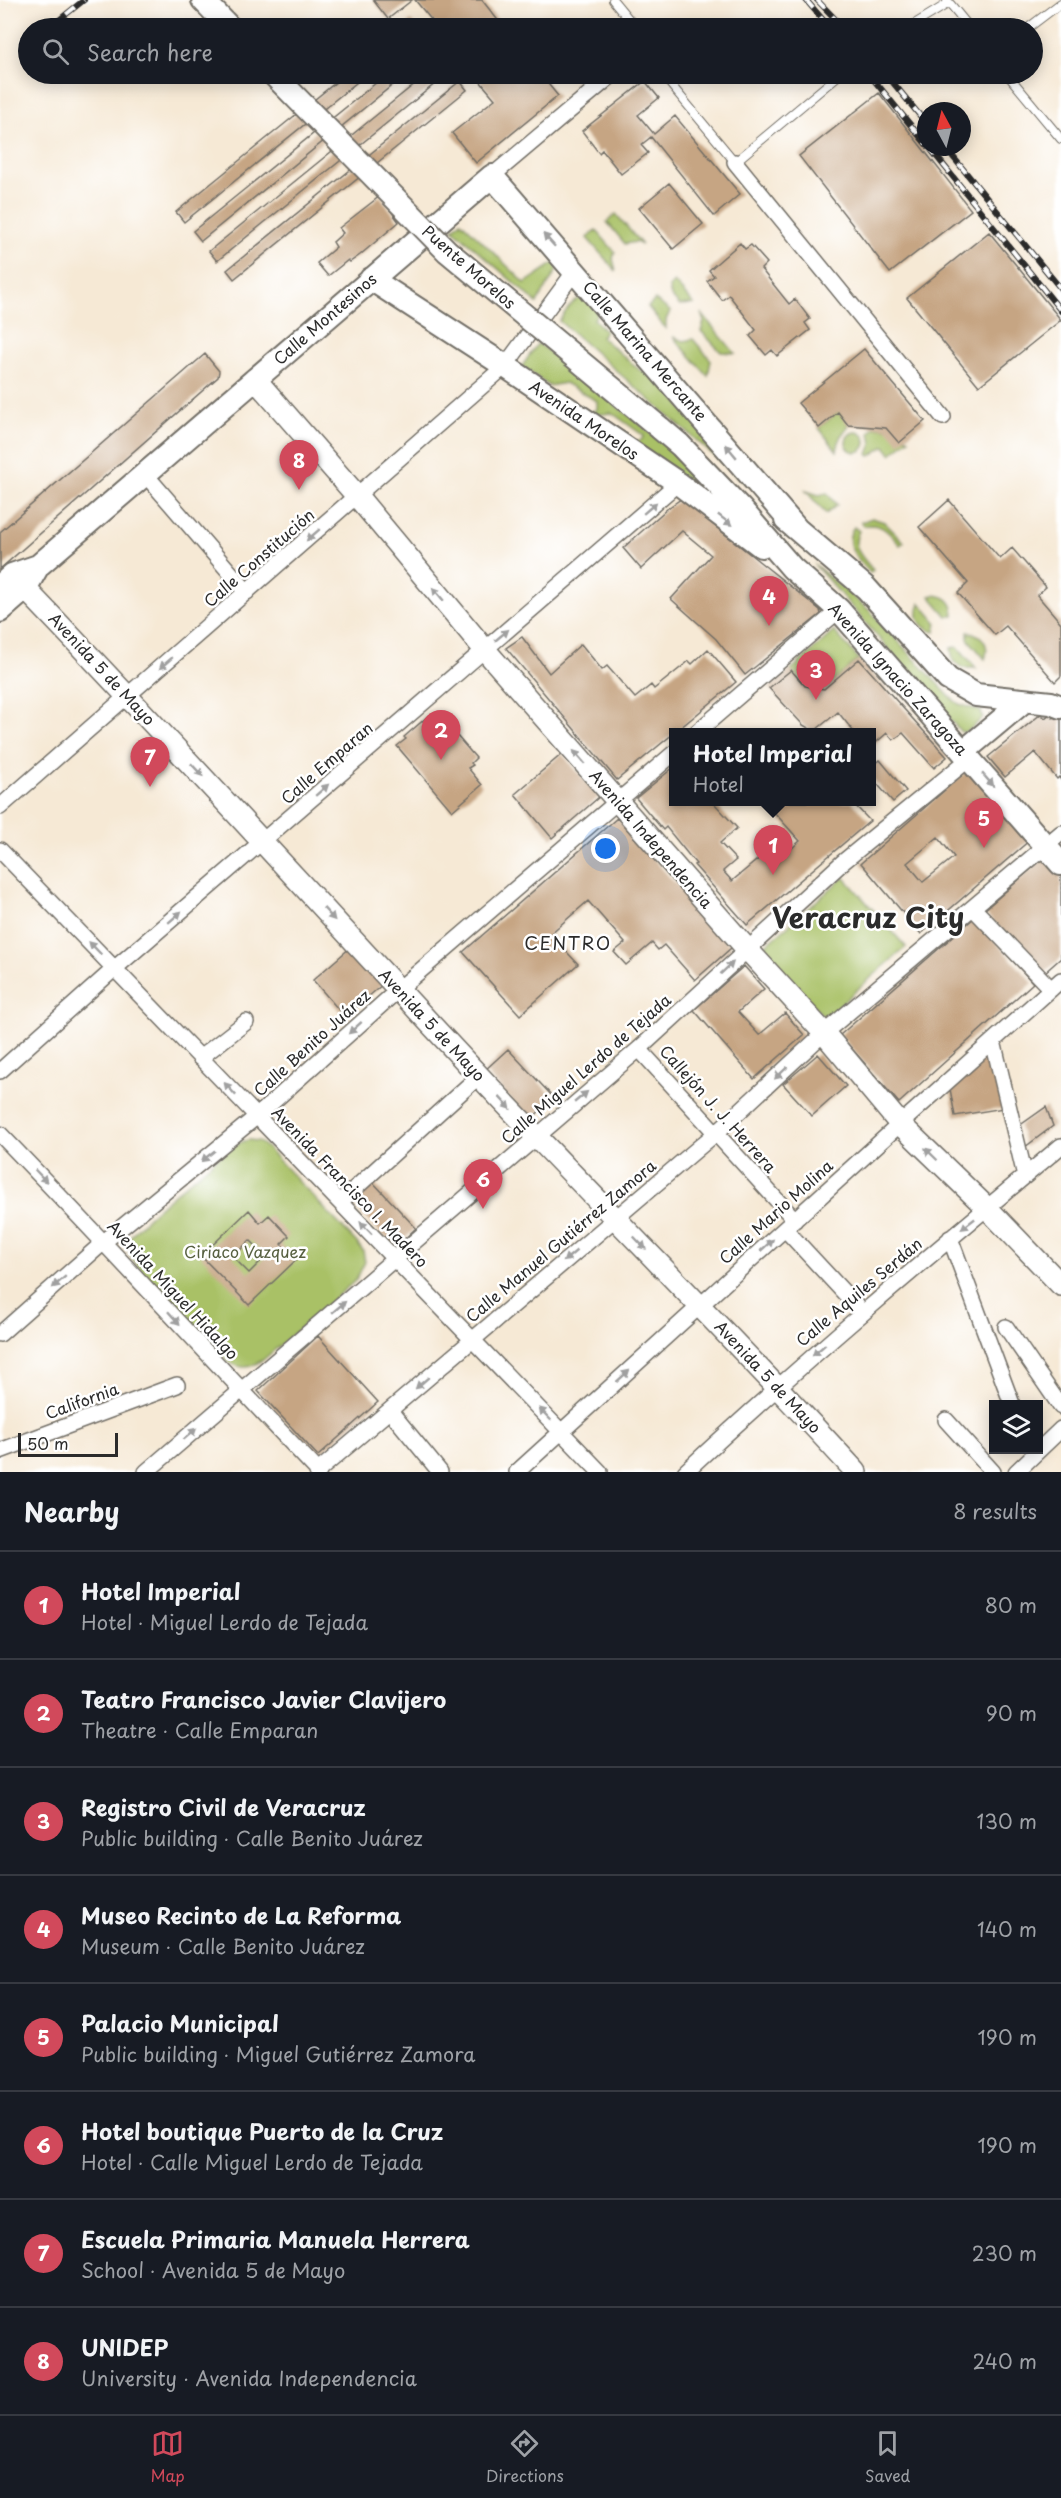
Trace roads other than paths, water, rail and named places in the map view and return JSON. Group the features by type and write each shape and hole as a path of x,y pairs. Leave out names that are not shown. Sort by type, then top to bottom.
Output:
{"main road":[{"path":"203,0 220,18"},
{"name":"Puente Morelos","path":"283,84 447,251 680,445"},
{"name":"Calle Marina Mercante","path":"492,176 796,528"},
{"name":"Calle Montesinos","path":"0,611 12,584 38,566 492,176"},
{"name":"Avenida Morelos","path":"371,279 678,483 792,568"},
{"name":"Calle Marina Mercante","path":"680,445 718,467 796,528 866,588 948,679 976,695 1051,703 1061,707"},
{"name":"Avenida Ignacio Zaragoza","path":"680,445 792,568 839,610 966,755 1053,840 1061,864"},
{"path":"966,755 1024,701"}],"street":[{"name":"Calle Montesinos","path":"492,176 601,84"},
{"path":"735,162 943,417"},
{"name":"Calle Constitución","path":"0,807 505,366 575,271"},
{"name":"Avenida Independencia","path":"255,379 357,496 485,650 747,949 824,1033 900,1124 988,1209 1061,1286"},
{"path":"145,474 247,592"},
{"name":"Calle Emparan","path":"0,1071 114,969 678,483"},
{"name":"Avenida 5 de Mayo","path":"12,584 128,696 479,1076 777,1386 856,1472"},
{"path":"702,728 839,610"},
{"name":"Calle Miguel Lerdo de Tejada","path":"146,1472 396,1259 536,1135 639,1049 843,862 966,755"},
{"name":"Calle Benito Juárez","path":"0,1334 105,1241 256,1117 399,989 669,757"},
{"name":"Calle Manuel Gutiérrez Zamora","path":"318,1472 716,1133 824,1033 1053,840"},
{"name":"Avenida Francisco I. Madero","path":"0,850 600,1472"},
{"path":"972,908 1058,984"},
{"name":"Calle Mario Molina","path":"517,1472 900,1124 1058,984"},
{"path":"200,1058 246,1022"},
{"path":"993,1041 1024,1176"},
{"name":"Callejón J. J. Herrera","path":"639,1049 716,1133 862,1312"},
{"path":"340,1202 479,1076"},
{"name":"Avenida Miguel Hidalgo","path":"0,1134 105,1241 318,1472"},
{"name":"Calle Aquiles Serdán","path":"686,1472 777,1386 862,1312 1061,1146"},
{"path":"950,1238 1011,1400"},
{"path":"1006,1327 1061,1407"},
{"name":"California","path":"0,1451 177,1385"},
{"path":"390,1411 440,1472"},
{"path":"946,1420 993,1472"},
{"path":"1043,1444 1061,1429"},
{"path":"1016,1472 1030,1454"}],"lane":[{"path":"613,0 628,18"},
{"path":"923,18 948,1 962,18"},
{"path":"1041,18 1061,3"},
{"path":"670,84 735,162 828,84"},
{"path":"1015,84 1061,139"}],"railway":[{"path":"62,18 84,0"},
{"path":"806,0 821,18"},
{"path":"817,0 834,18"},
{"path":"877,84 917,133"},
{"path":"894,84 917,112"},
{"path":"936,156 1061,311"},
{"path":"952,156 1061,289"}],"place":[{"name":"UNIDEP","path":"299,490"},
{"name":"Museo Recinto de La Reforma","path":"769,626"},
{"name":"Registro Civil de Veracruz","path":"816,700"},
{"name":"Teatro Francisco Javier Clavijero","path":"441,760"},
{"name":"Escuela Primaria Manuela Herrera","path":"150,787"},
{"name":"Palacio Municipal","path":"984,848"},
{"name":"Hotel Imperial","path":"773,875"},
{"name":"Hotel boutique Puerto de la Cruz","path":"483,1209"}],"district":[{"name":"Veracruz City","path":"868,918"},
{"name":"CENTRO","path":"568,944"}],"park label":[{"name":"Ciriaco Vazquez","path":"245,1252"}]}
